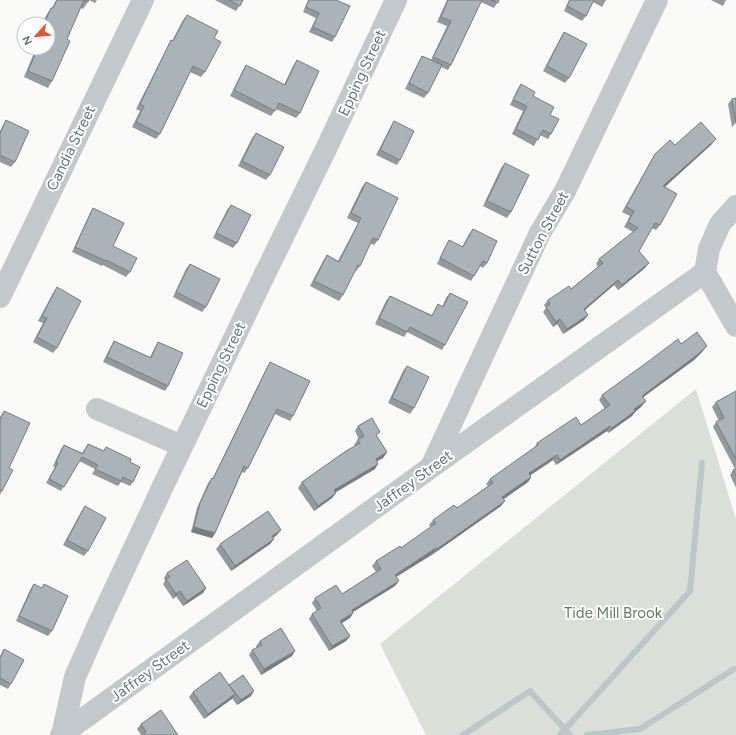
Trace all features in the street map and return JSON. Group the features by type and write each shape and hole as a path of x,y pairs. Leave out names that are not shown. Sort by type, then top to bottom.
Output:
{"street":[{"name":"Candia Street","path":"0,296 143,0"},
{"name":"Epping Street","path":"61,735 75,677 98,625 182,446 312,179 396,0"},
{"name":"Sutton Street","path":"430,468 540,233 565,191 657,0"},
{"path":"736,206 720,224 709,250 705,272 736,326"},
{"name":"Jaffrey Street","path":"61,735 430,468 705,272"},
{"path":"97,409 182,446"}],"green space":[{"name":"Tide Mill Brook","path":"696,389 736,519 736,735 426,735 380,644"}],"building":[{"path":"57,0 84,0 67,39 70,41 52,81 28,71 35,56 56,56 56,16 48,16 51,8 53,8"},
{"path":"229,0 243,0 240,6"},
{"path":"309,0 336,0 350,6 335,37 313,27 319,13 306,7"},
{"path":"448,0 482,0 451,65 433,57 451,21 441,17"},
{"path":"491,0 499,0 498,3"},
{"path":"570,0 594,0 586,16 567,6"},
{"path":"187,15 218,31 214,38 221,42 205,72 193,66 160,134 136,122 144,106 140,104 171,40 173,41"},
{"path":"564,32 587,44 569,78 547,66"},
{"path":"422,56 442,65 428,93 409,83"},
{"path":"297,60 319,71 300,113 279,103 275,111 234,90 246,65 285,85"},
{"path":"521,84 535,92 533,96 554,107 550,115 559,119 551,134 543,130 538,140 516,129 527,106 513,100"},
{"path":"736,98 736,122 732,99"},
{"path":"6,120 29,131 15,162 0,155 0,134"},
{"path":"394,121 414,131 400,160 380,150"},
{"path":"701,122 716,139 663,186 677,194 660,225 655,223 639,251 649,263 622,285 618,280 584,309 588,315 567,329 560,319 556,322 546,307 550,304 548,300 569,286 571,289 603,263 599,259 638,228 628,222 634,211 626,207 655,154 670,140 675,145"},
{"path":"256,133 284,147 270,175 242,161"},
{"path":"505,163 529,175 511,212 487,201"},
{"path":"366,182 398,198 378,240 373,238 360,266 358,265 343,295 314,281 327,255 339,262 361,218 351,213"},
{"path":"231,205 251,215 237,243 216,233"},
{"path":"93,208 124,223 113,246 137,258 130,272 75,247"},
{"path":"473,229 497,241 487,263 483,261 474,276 440,258 449,240 463,247"},
{"path":"190,264 220,279 206,307 176,292"},
{"path":"57,287 81,301 57,348 37,337 47,318 42,316"},
{"path":"450,293 468,302 445,345 410,327 407,332 379,318 390,296 432,316 438,304 443,307"},
{"path":"697,332 707,346 642,396 646,401 634,409 635,411 612,428 610,426 560,460 557,455 529,473 531,477 502,497 505,501 437,549 436,548 395,575 399,581 352,610 353,613 340,621 350,636 332,646 312,614 321,608 315,598 336,585 342,594 381,569 376,561 400,546 401,548 436,523 433,520 454,505 457,508 493,483 490,479 538,445 537,443 576,417 581,425 610,405 602,395 678,339 681,344"},
{"path":"114,341 151,358 158,342 183,353 168,386 107,357"},
{"path":"270,362 310,381 293,416 277,409 248,468 244,466 215,533 194,527 200,503"},
{"path":"407,366 429,377 414,408 392,398"},
{"path":"736,391 736,459 716,422 724,418 716,402"},
{"path":"4,411 30,423 9,468 13,470 2,491 0,490 0,420"},
{"path":"372,418 380,432 376,435 387,452 376,459 378,464 334,490 336,493 318,506 302,482 360,443 358,439 364,436 358,426"},
{"path":"88,444 104,451 106,447 131,459 130,462 140,467 133,482 123,477 121,481 95,469 98,465 82,457 64,487 49,479 58,463 56,462 64,445 83,454"},
{"path":"736,469 736,476 733,470"},
{"path":"85,506 106,518 88,551 67,540"},
{"path":"268,511 281,530 272,536 274,539 235,566 220,544"},
{"path":"187,560 206,588 187,601 180,591 176,594 166,579 170,577 167,573"},
{"path":"34,584 42,588 44,584 68,596 52,631 19,616"},
{"path":"281,628 295,651 264,669 252,650 262,645 260,641"},
{"path":"4,649 24,660 11,684 0,678 0,658"},
{"path":"220,672 235,694 208,714 193,692"},
{"path":"243,675 254,691 241,700 229,685"},
{"path":"161,710 178,735 142,735 146,732 141,724"}],"waterway":[{"name":"Tide Mill Brook","path":"560,735 690,591 702,463"},
{"path":"587,735 640,729 736,669"},
{"path":"463,735 530,691 570,735"}]}
